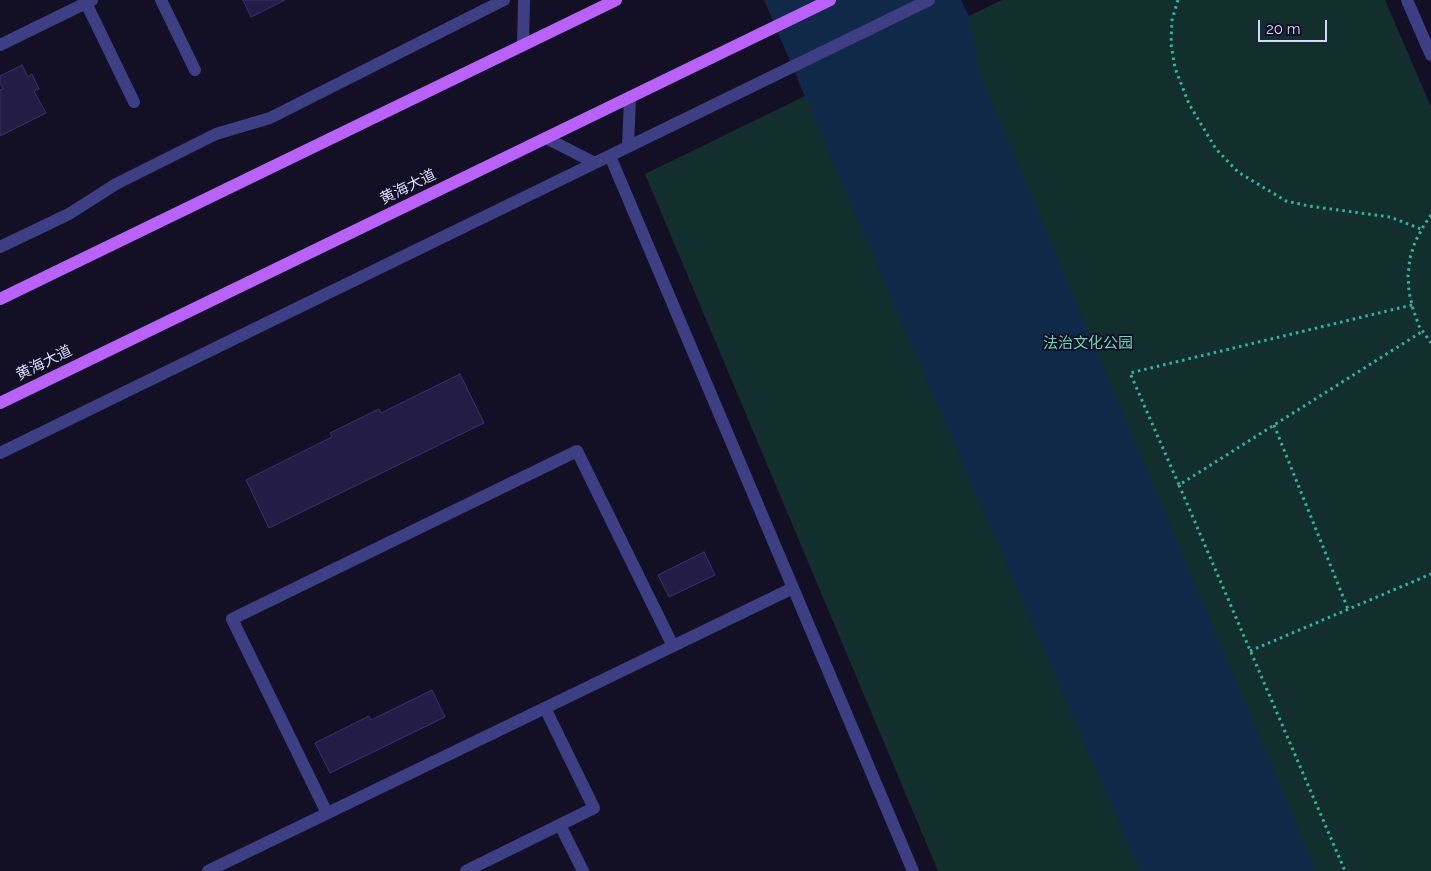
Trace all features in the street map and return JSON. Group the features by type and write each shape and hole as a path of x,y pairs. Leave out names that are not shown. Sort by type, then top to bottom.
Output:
{"main road":[{"name":"黄海大道","path":"0,403 830,0"},
{"path":"0,299 523,45 606,2"}],"street":[{"path":"161,0 195,70"},
{"path":"0,247 69,214 116,184 216,134 270,118 504,0"},
{"path":"523,45 524,0"},
{"path":"0,453 929,0"},
{"path":"1407,0 1431,55"},
{"path":"0,45 89,2 134,102"},
{"path":"628,147 630,98"},
{"path":"546,138 595,163"},
{"path":"610,156 913,871"},
{"path":"327,814 232,619 577,451 673,646"},
{"path":"208,871 793,588"},
{"path":"466,871 594,808 545,708"},
{"path":"560,824 583,871"}],"path":[{"path":"1178,0 1172,20 1171,44 1174,68 1190,104 1216,149 1238,172 1286,201 1390,217 1421,229"},
{"path":"1431,215 1415,242 1410,258 1408,275 1412,306 1419,326 1431,343"},
{"path":"1345,871 1130,373 1412,306"},
{"path":"1179,485 1423,331"},
{"path":"1274,425 1348,609"},
{"path":"1250,651 1431,574"}],"green space":[{"name":"法治文化公园","path":"1002,0 1385,0 1431,107 1431,871 938,871 645,174"}],"water":[{"path":"764,0 961,0 970,18 979,72 1316,871 1140,871 902,324"}],"building":[{"path":"243,0 285,0 251,17"},
{"path":"22,65 28,77 32,74 39,89 34,91 46,113 0,136 0,90 3,89 0,83 0,76"},
{"path":"460,374 484,423 269,528 246,480 332,437 330,433 379,409 381,413"},
{"path":"704,552 715,575 669,597 658,575"},
{"path":"432,690 445,717 330,773 315,743 369,716 371,720"}]}
